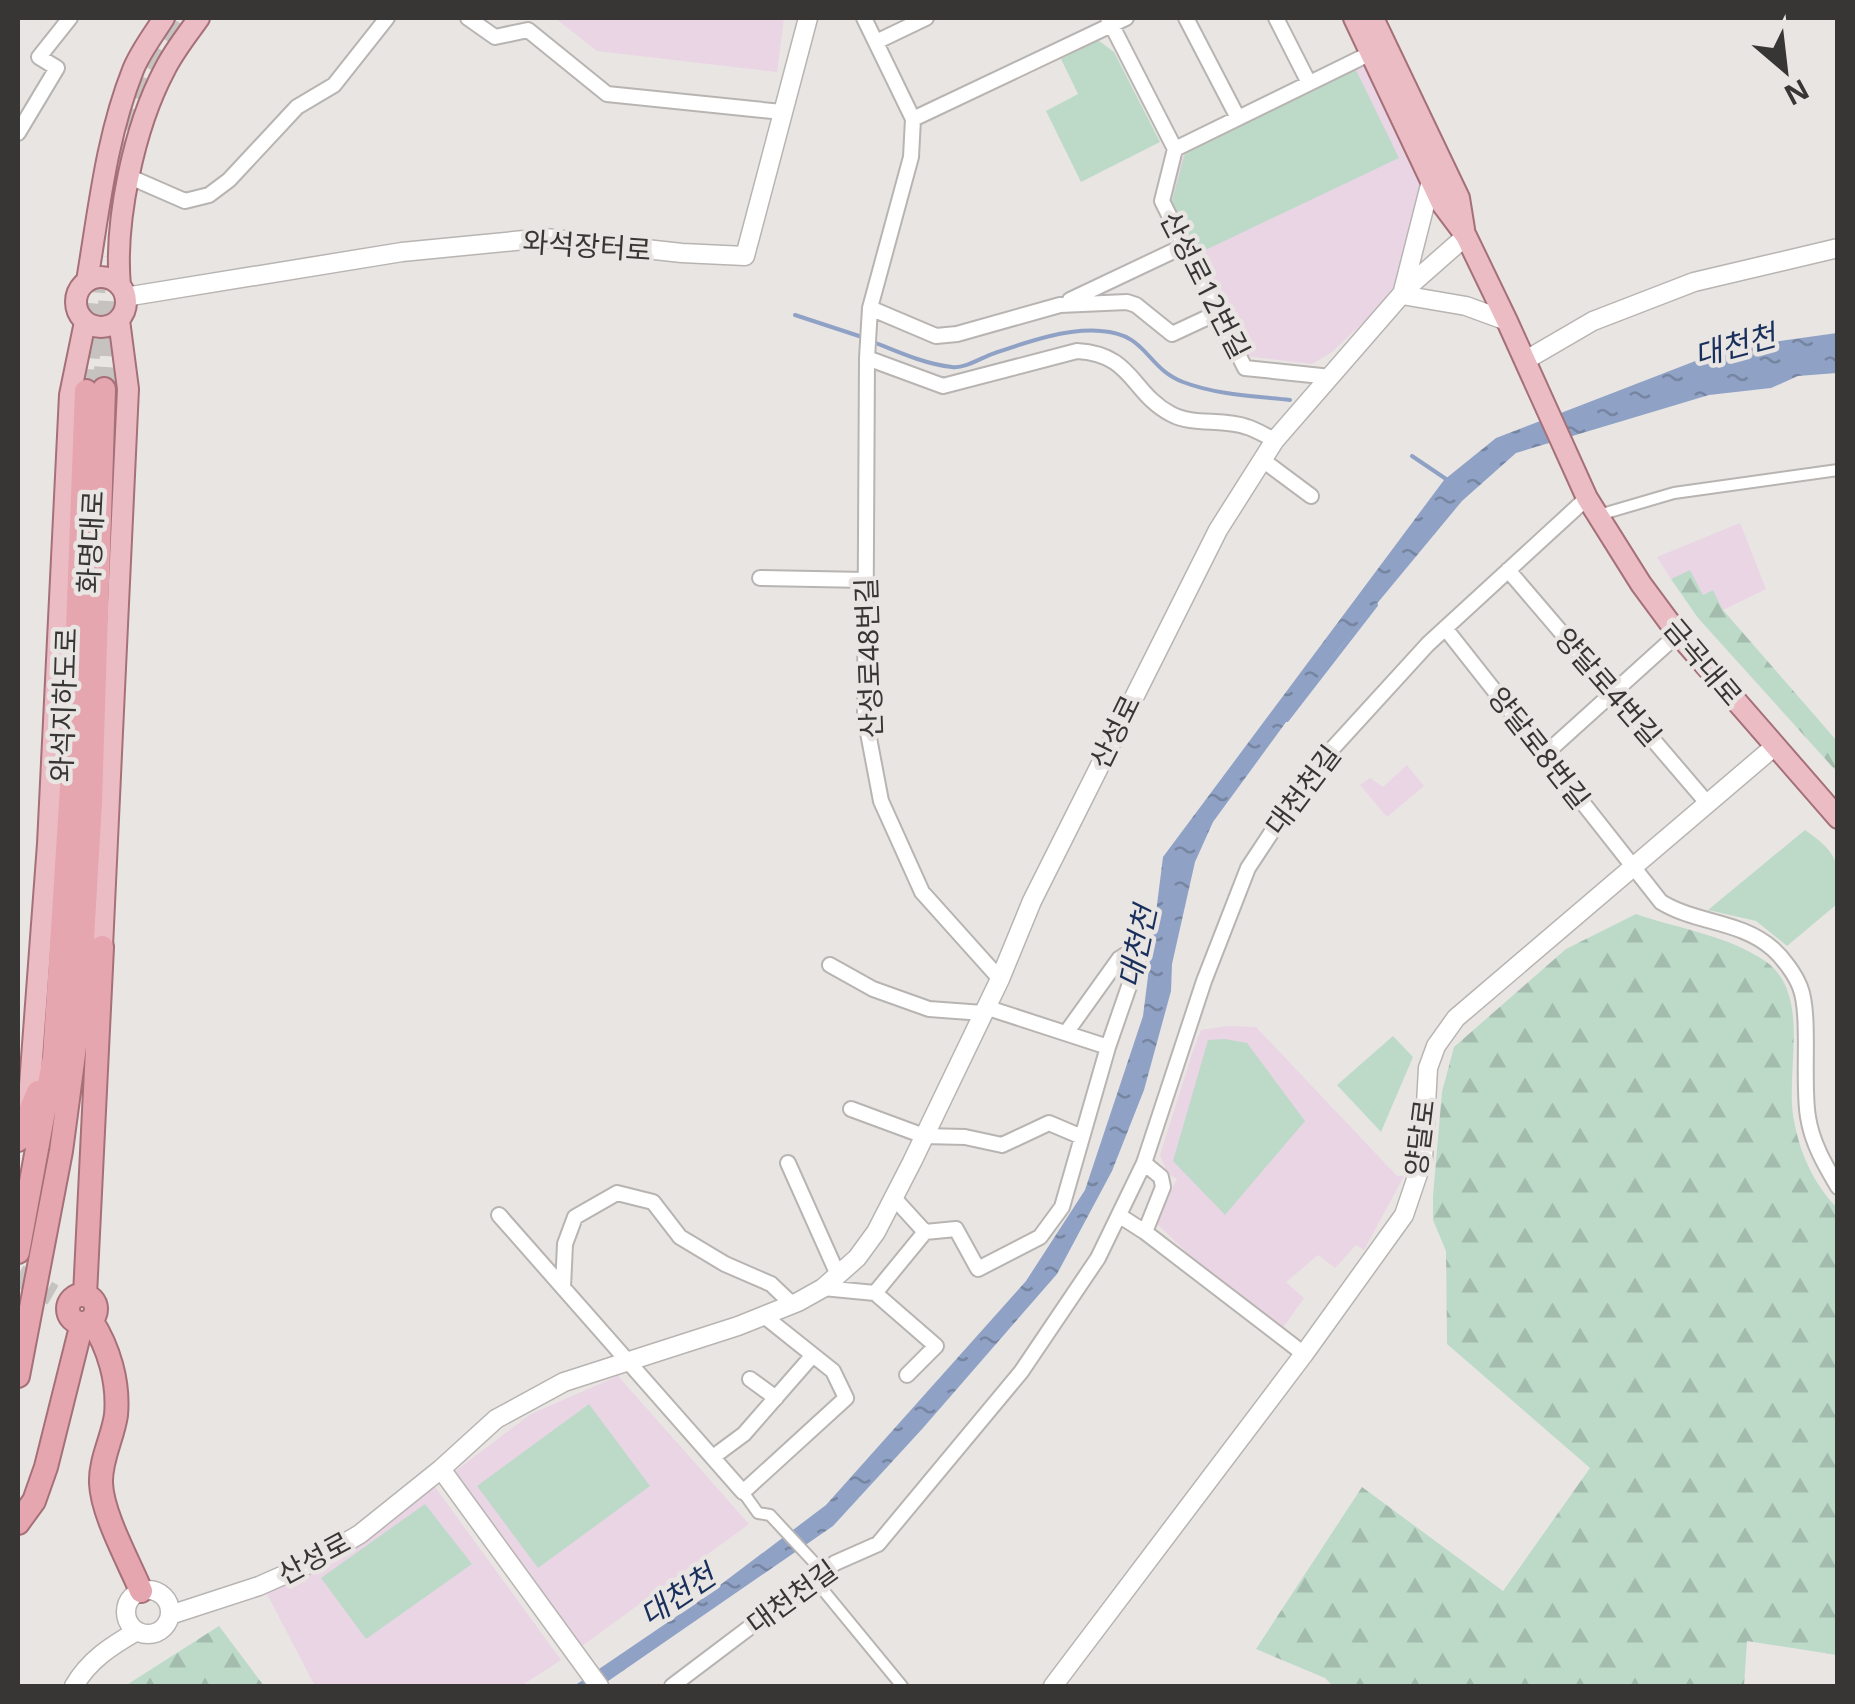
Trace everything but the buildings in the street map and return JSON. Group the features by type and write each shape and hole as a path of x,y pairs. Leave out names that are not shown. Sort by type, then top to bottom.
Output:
{"highway":[{"name":"와석지하도로","path":"54,1057 95,390 91,802 78,1024"},
{"path":"18,1376 62,1151 78,1024 102,947"},
{"path":"18,1523 34,1501 46,1468 72,1366 86,1322 96,1308 93,1299 69,1298 102,947"},
{"path":"18,1140 54,1057"},
{"path":"18,1252 54,1057"},
{"path":"86,1322 106,1350 114,1373 116,1414 101,1484 141,1591"},
{"path":"72,1366 83,1350 106,1350"}],"main road":[{"path":"87,281 99,197 115,126 134,67 164,18"},
{"path":"123,292 110,279 87,281 79,290 78,313 96,327 108,326 119,320 125,309 123,292 118,266 123,204 142,126 164,70 199,18"},
{"name":"와석장터로","path":"123,292 402,252 545,238 746,256 808,18"},
{"path":"1354,18 1442,204 1466,236 1526,360 1593,321 1694,282 1838,248"},
{"path":"1373,18 1459,198 1466,236"},
{"path":"1432,181 1402,295 1466,306 1507,321"},
{"name":"산성로","path":"170,1615 259,1586 360,1534 442,1469 496,1419 564,1382 764,1316 823,1288 857,1258 894,1198 1000,979 1032,901 1218,530 1275,440 1402,295 1466,236"},
{"name":"화명대로","path":"102,947 128,390 119,320"},
{"name":"화명대로","path":"28,1116 48,844 70,395 86,322"},
{"name":"금곡대로","path":"1526,360 1590,503 1641,584 1678,634 1838,818"},
{"name":"양달로","path":"1053,1686 1404,1215 1423,1159 1428,1068 1456,1018 1775,746"},
{"path":"442,1469 599,1686"},
{"path":"74,1686 84,1669 109,1647 137,1631 156,1632 170,1615 162,1595 156,1591 141,1591 126,1607 128,1620 137,1631"}],"street":[{"path":"18,133 22,116 57,68 39,57 70,18"},
{"path":"130,177 185,202 209,195 229,180 297,106 334,86 387,18"},
{"path":"468,18 496,37 528,30 608,94 782,112"},
{"path":"864,18 912,119 1115,20 1175,149 1371,53"},
{"path":"876,42 926,18"},
{"path":"1186,18 1238,118"},
{"path":"1276,18 1310,83"},
{"name":"산성로48번길","path":"912,119 911,158 870,308 866,358 865,717 880,801 922,892 1000,979"},
{"name":"산성로12번길","path":"1175,149 1162,200 1245,368 1331,377"},
{"path":"870,308 936,336 957,334 1060,305 1184,246"},
{"path":"1060,305 1127,302 1172,334 1217,314"},
{"path":"866,358 943,386 1077,351 1094,352 1109,356 1168,413 1246,426 1275,440"},
{"path":"1264,462 1311,496"},
{"path":"1590,503 1838,470"},
{"name":"대천천길","path":"672,1686 817,1571 878,1544 1021,1372 1098,1258 1144,1163 1204,981 1248,868 1312,772 1445,628 1590,503"},
{"name":"양달로4번길","path":"1508,570 1708,804"},
{"path":"760,578 866,580"},
{"name":"양달로8번길","path":"1445,628 1661,902 1675,911 1739,926 1774,950 1801,988 1808,1117 1814,1142 1838,1188"},
{"path":"1544,755 1678,634"},
{"path":"875,1293 924,1232 956,1230 978,1270 1040,1237 1062,1206 1108,1047 1144,944 1119,959 1066,1034"},
{"path":"830,965 872,990 929,1009 984,1010 1108,1047"},
{"path":"851,1109 924,1136 964,1137 1002,1145 1049,1124 1082,1137"},
{"path":"1144,1163 1161,1177 1163,1188 1145,1232"},
{"path":"788,1164 838,1275"},
{"path":"563,1287 565,1244 574,1216 618,1192 653,1202 680,1237 725,1264 771,1284 792,1304"},
{"path":"894,1198 924,1232"},
{"path":"499,1215 758,1513 770,1514 778,1522 902,1686"},
{"path":"1120,1216 1304,1354"},
{"path":"823,1288 875,1293 936,1346 907,1376"},
{"path":"743,1492 846,1398 833,1371 764,1316"},
{"path":"712,1457 744,1434 813,1355"},
{"path":"750,1378 776,1398"}],"shaded area":[{"path":"555,18 784,18 777,72 597,51"},
{"path":"1370,62 1422,177 1394,293 1332,352 1312,364 1246,356 1166,202 1178,153"},
{"path":"1740,523 1766,589 1723,610 1713,590 1703,595 1690,571 1671,579 1657,557"},
{"path":"1407,765 1424,786 1387,817 1360,785 1370,778 1383,787"},
{"path":"1256,1027 1397,1176 1404,1176 1364,1250 1356,1245 1335,1268 1318,1255 1286,1282 1304,1298 1282,1329 1198,1263 1155,1222 1177,1179 1167,1173 1160,1155 1192,1054 1201,1030"},
{"path":"618,1376 749,1524 582,1646 454,1472 531,1414"},
{"path":"435,1487 561,1660 521,1686 315,1686 267,1594 319,1570"}],"green space":[{"path":"1098,40 1114,52 1160,142 1081,182 1046,111 1078,94 1061,59"},
{"path":"1355,68 1399,158 1197,254 1171,204 1185,153"},
{"path":"1690,570 1703,595 1713,590 1723,610 1837,741 1837,772 1698,618 1671,579"},
{"path":"1805,830 1832,854 1838,879 1837,904 1787,946 1756,921 1708,910"},
{"path":"1636,914 1750,952 1780,975 1788,993 1793,1013 1794,1121 1804,1157 1837,1208 1837,1655 1747,1641 1744,1686 1333,1686 1325,1678 1256,1649 1362,1487 1503,1591 1590,1468 1447,1344 1446,1251 1433,1220 1433,1196 1442,1092 1454,1047 1566,949"},
{"path":"1393,1036 1413,1057 1381,1132 1337,1085"},
{"path":"1208,1040 1247,1043 1305,1121 1225,1215 1173,1161"},
{"path":"589,1404 650,1486 538,1568 477,1486"},
{"path":"425,1504 472,1564 366,1639 321,1578"},
{"path":"219,1626 264,1686 125,1686"}],"water":[{"name":"대천천","path":"1837,333 1837,373 1798,376 1771,388 1709,395 1516,453 1462,501 1341,647 1213,822 1195,862 1172,964 1171,991 1144,1090 1112,1171 1057,1274 833,1526 601,1686 574,1686 699,1601 826,1505 1026,1281 1085,1190 1143,1016 1163,857 1444,480 1496,438 1729,348"}],"waterway":[{"path":"795,315 862,337"},
{"path":"871,341 921,360 957,367 1047,337 1075,332 1116,333 1138,344 1170,376 1183,382 1222,392 1290,400"},
{"path":"1412,456 1449,481"},
{"name":"대천천","path":"1287,720 1376,605"}],"tunnel":[{"path":"116,161 143,73 176,18"},
{"path":"104,389 112,257"},
{"path":"86,391 97,261"},
{"path":"18,1275 53,1295"}]}
